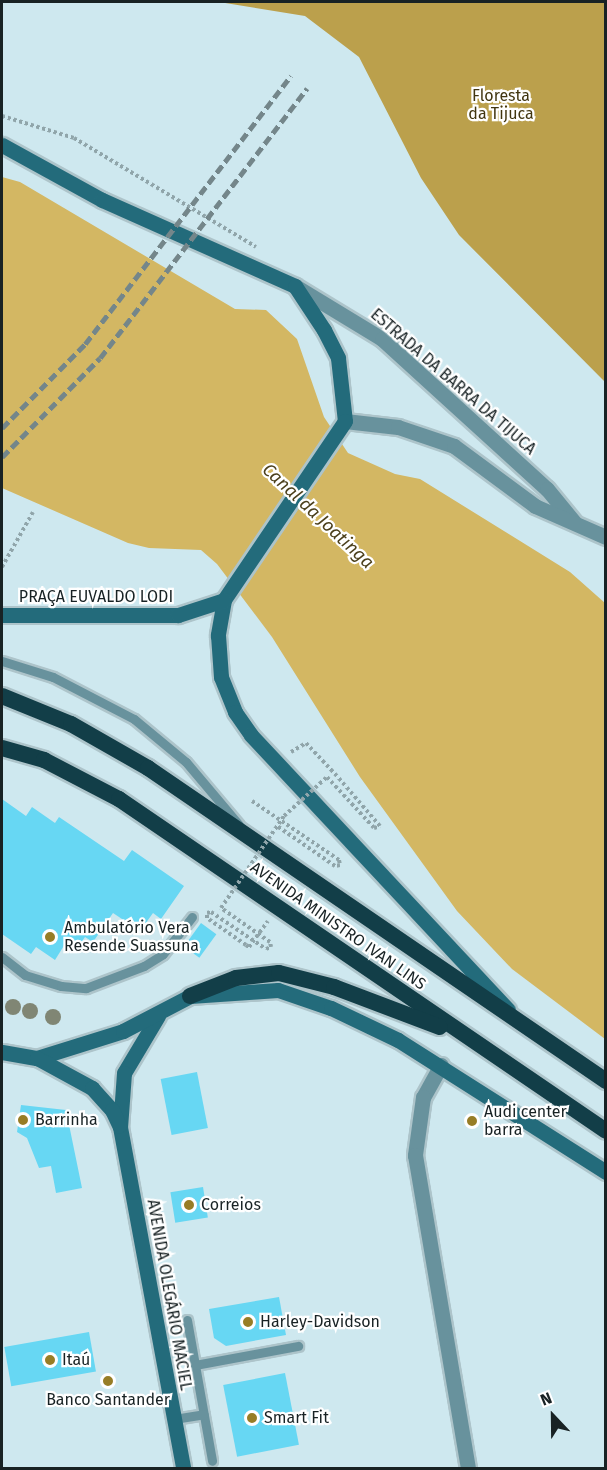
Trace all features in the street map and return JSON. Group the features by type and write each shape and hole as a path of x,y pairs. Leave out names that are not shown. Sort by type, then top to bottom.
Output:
{"highway":[{"name":"AVENIDA MINISTRO IVAN LINS","path":"2,696 71,724 148,768 253,843 606,1081"},
{"name":"AVENIDA MINISTRO IVAN LINS","path":"2,748 44,760 119,799 606,1131"},
{"path":"190,996 236,978 279,974 334,987 461,1034"}],"main road":[{"name":"ESTRADA DA BARRA DA TIJUCA","path":"2,145 102,200 295,286"},
{"path":"295,286 338,358 343,425 228,595 218,635 221,677 235,712 275,762 369,856 525,1028"},
{"name":"PRAÇA EUVALDO LODI","path":"2,615 178,615 228,595"},
{"path":"2,1052 37,1058 92,1043 158,1015 190,996 278,990 331,1008 441,1065 606,1172"},
{"name":"AVENIDA OLEGÁRIO MACIEL","path":"158,1015 124,1073 120,1127 183,1468"},
{"name":"AVENIDA OLEGÁRIO MACIEL","path":"37,1058 92,1088 112,1110 120,1127"}],"street":[{"name":"ESTRADA DA BARRA DA TIJUCA","path":"295,286 382,339 547,489 574,522"},
{"name":"ESTRADA DA BARRA DA TIJUCA","path":"343,425 398,427 454,446 535,506 606,537"},
{"path":"441,1065 423,1097 415,1155 468,1468"}],"lane":[{"path":"2,661 69,684 161,738 217,796 253,843"},
{"path":"2,957 25,975 61,986 86,988 124,976 163,954 192,918"},
{"path":"187,1320 212,1461"},
{"path":"195,1365 298,1346"},
{"path":"174,1419 204,1414"}],"path":[{"path":"2,116 74,138 259,249"},
{"path":"2,567 33,512"},
{"path":"275,762 306,743 380,823 379,828 374,828 327,777 277,826 220,909 270,942 271,947 266,949 212,912 206,916 249,947 278,906"},
{"path":"252,801 339,860 340,865 335,866 277,826"}],"green space":[{"name":"Floresta da Tijuca","path":"219,2 605,2 605,382 459,235 421,178 359,57 305,16"}],"water":[{"name":"Canal da Joatinga","path":"2,177 20,182 235,309 266,310 297,339 324,417 348,453 395,474 420,479 570,572 605,603 605,1039 512,969 457,911 360,777 272,637 217,564 201,550 149,548 128,543 2,488"}],"building":[{"path":"2,799 26,816 32,807 55,823 59,817 124,861 132,850 184,886 161,919 153,913 140,931 113,913 93,942 85,937 75,951 65,944 55,960 36,947 31,954 2,934"},
{"path":"201,923 216,934 199,958 184,946"},
{"path":"197,1072 208,1128 172,1135 161,1079"},
{"path":"21,1105 66,1110 82,1188 56,1193 51,1166 39,1168 27,1138 17,1132"},
{"name":"Correios","path":"203,1187 208,1218 175,1223 170,1192"},
{"name":"Harley-Davidson","path":"279,1297 286,1335 226,1346 214,1338 209,1309"},
{"name":"Itaú","path":"89,1332 96,1371 11,1386 4,1347"},
{"path":"285,1373 299,1445 237,1457 223,1385"}],"railway":[{"path":"2,428 85,344 291,76"},
{"path":"2,457 100,358 307,88"}],"place":[{"name":"Ambulatório Vera Resende Suassuna","path":"50,937"},
{"name":"Barrinha","path":"23,1120"},
{"name":"Audi center barra","path":"472,1121"},
{"name":"Correios","path":"189,1205"},
{"name":"Harley-Davidson","path":"248,1322"},
{"name":"Itaú","path":"50,1360"},
{"name":"Banco Santander","path":"108,1381"},
{"name":"Smart Fit","path":"252,1418"}]}
